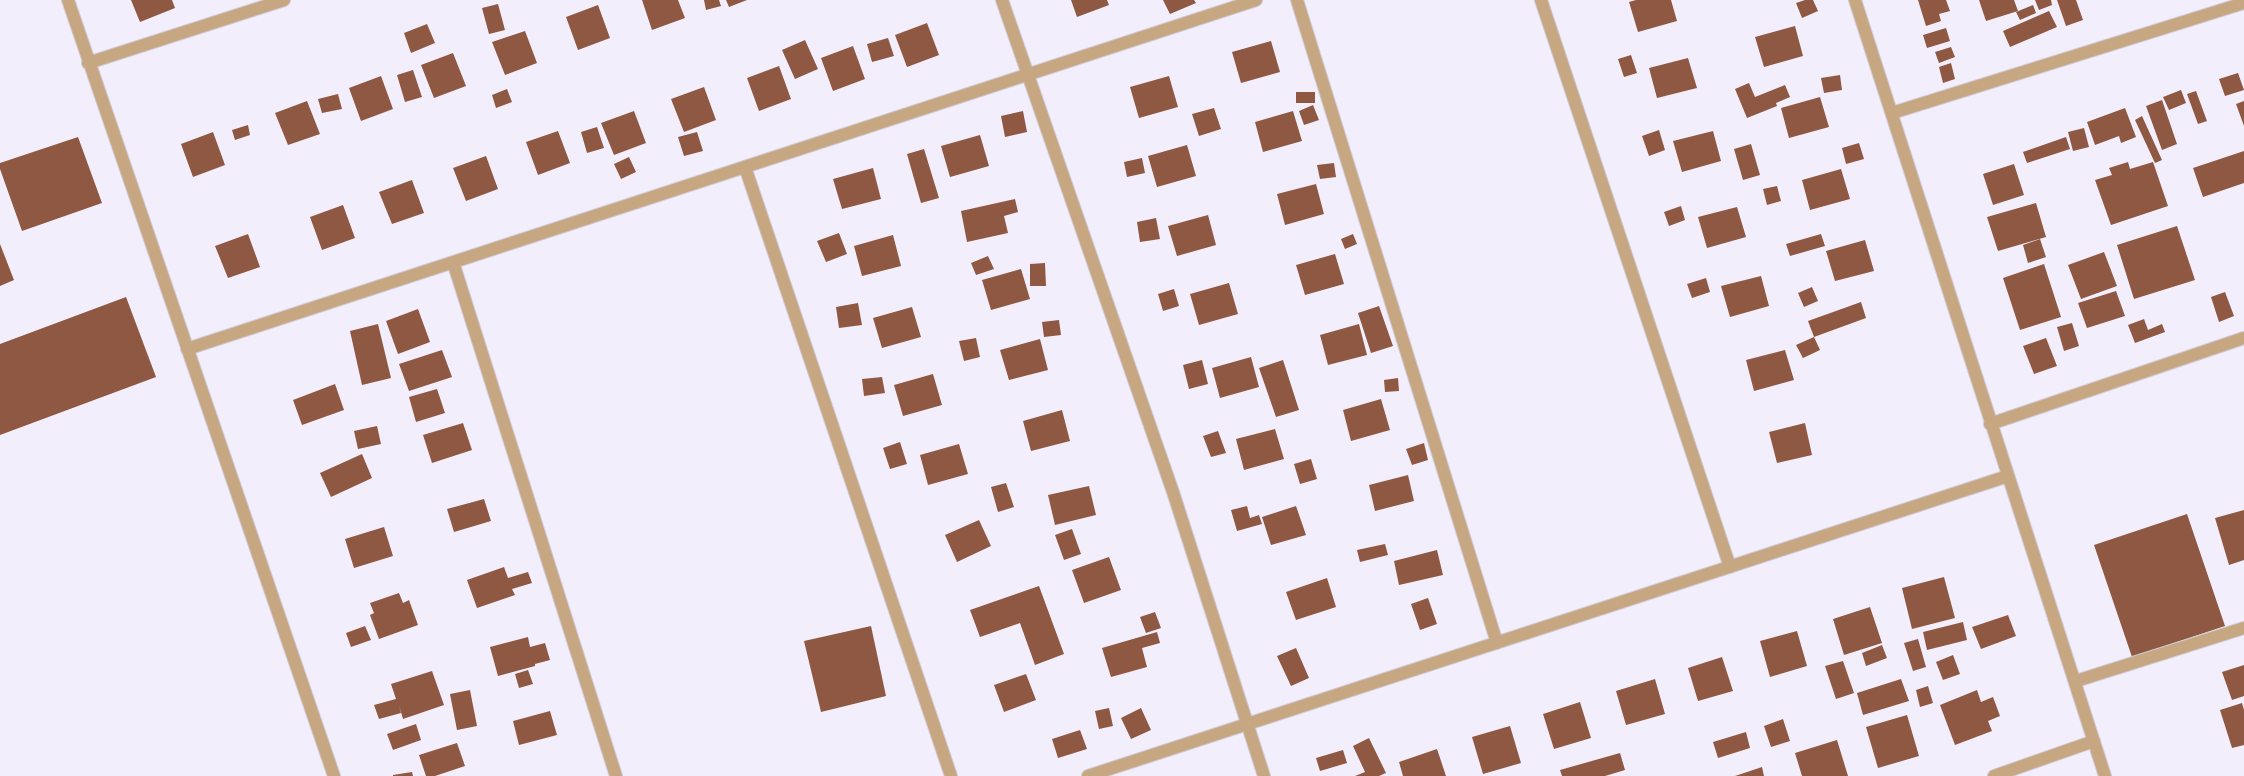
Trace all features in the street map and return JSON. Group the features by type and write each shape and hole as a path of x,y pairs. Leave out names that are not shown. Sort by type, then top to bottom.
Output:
{"street":[{"path":"68,0 88,63 334,776"},
{"path":"88,63 284,0"},
{"path":"1002,0 1173,492 1264,776"},
{"path":"187,349 1256,0"},
{"path":"1297,0 1497,643"},
{"path":"1541,0 1730,567"},
{"path":"1855,0 1990,424 2076,681 2105,776"},
{"path":"1892,114 2244,3"},
{"path":"745,167 951,776"},
{"path":"453,262 616,776"},
{"path":"1990,424 2244,338"},
{"path":"1088,776 2008,476"},
{"path":"2076,681 2244,628"},
{"path":"1994,776 2094,741"}],"building":[{"path":"131,0 172,0 175,8 140,22"},
{"path":"642,0 678,0 685,18 652,30"},
{"path":"704,0 719,0 721,6 706,10"},
{"path":"726,0 747,0 729,7"},
{"path":"1071,0 1107,0 1109,5 1077,17"},
{"path":"1163,0 1194,0 1196,3 1170,14"},
{"path":"1636,0 1671,0 1677,21 1638,32 1629,2"},
{"path":"1805,0 1813,0 1818,11 1802,18 1796,3"},
{"path":"1918,0 1946,0 1950,11 1939,14 1941,21 1926,26"},
{"path":"1979,0 2014,0 2018,11 1986,21"},
{"path":"2035,0 2051,0 2052,5 2039,10"},
{"path":"2057,0 2076,0 2083,20 2066,26"},
{"path":"498,4 505,30 489,34 482,8"},
{"path":"598,5 610,38 578,50 566,17"},
{"path":"2033,5 2036,13 2020,20 2016,12"},
{"path":"2049,11 2057,27 2010,47 2003,31"},
{"path":"927,23 939,55 907,67 895,35"},
{"path":"427,24 435,43 411,53 404,33"},
{"path":"1795,26 1803,56 1764,67 1755,37"},
{"path":"1946,28 1950,41 1927,48 1923,35"},
{"path":"525,31 537,63 505,75 492,42"},
{"path":"888,38 894,56 872,62 867,44"},
{"path":"805,40 818,69 795,79 782,50"},
{"path":"1271,41 1280,72 1241,83 1232,52"},
{"path":"853,46 865,79 833,91 821,58"},
{"path":"1951,47 1955,57 1939,63 1935,52"},
{"path":"453,53 466,86 434,98 421,65"},
{"path":"1631,55 1637,73 1624,77 1618,59"},
{"path":"1688,58 1697,88 1657,98 1649,68"},
{"path":"1951,63 1955,79 1943,83 1939,67"},
{"path":"779,66 791,99 759,111 747,78"},
{"path":"413,70 422,97 405,102 397,75"},
{"path":"2238,73 2244,90 2225,96 2219,79"},
{"path":"1840,75 1842,90 1824,93 1821,78"},
{"path":"381,76 393,109 361,121 349,88"},
{"path":"1169,76 1178,107 1139,118 1130,87"},
{"path":"1749,83 1755,97 1785,85 1790,97 1776,103 1777,106 1747,118 1735,89"},
{"path":"704,87 716,120 684,132 671,99"},
{"path":"507,89 512,102 496,108 492,95"},
{"path":"2181,90 2186,103 2169,110 2163,97"},
{"path":"2196,91 2207,121 2198,124 2187,94"},
{"path":"1296,92 1315,92 1315,103 1296,103"},
{"path":"338,94 342,109 322,113 318,99"},
{"path":"1820,97 1829,127 1789,138 1781,108"},
{"path":"2162,100 2177,144 2162,150 2146,106"},
{"path":"307,101 320,134 288,145 275,113"},
{"path":"2244,101 2244,126 2236,104"},
{"path":"1313,105 1319,120 1304,125 1299,111"},
{"path":"1214,108 1221,129 1199,136 1192,114"},
{"path":"2125,108 2136,137 2121,143 2119,136 2095,145 2087,122"},
{"path":"634,111 646,143 614,155 601,123"},
{"path":"1023,111 1027,132 1005,137 1001,116"},
{"path":"1293,111 1302,141 1263,152 1255,122"},
{"path":"2142,116 2162,160 2155,163 2135,120"},
{"path":"248,125 250,135 235,140 232,130"},
{"path":"597,127 604,148 587,153 581,132"},
{"path":"2084,128 2089,147 2073,151 2068,132"},
{"path":"1659,130 1665,150 1649,156 1642,136"},
{"path":"558,131 570,163 538,175 526,142"},
{"path":"1713,131 1721,161 1682,172 1673,141"},
{"path":"213,132 225,165 193,177 181,144"},
{"path":"697,132 703,151 684,156 678,137"},
{"path":"980,135 989,166 950,177 941,146"},
{"path":"78,137 102,203 22,231 0,169 0,163"},
{"path":"2066,137 2070,149 2027,163 2023,152"},
{"path":"1859,143 1864,159 1846,164 1842,148"},
{"path":"1751,144 1760,175 1743,180 1734,149"},
{"path":"1187,145 1196,176 1157,187 1148,156"},
{"path":"924,149 939,198 921,203 907,154"},
{"path":"2244,151 2244,183 2203,197 2193,168"},
{"path":"486,156 498,189 466,201 453,168"},
{"path":"629,157 636,172 621,179 614,164"},
{"path":"1142,158 1145,173 1127,177 1124,162"},
{"path":"2128,162 2130,169 2153,162 2168,206 2111,225 2095,180 2112,175 2109,168"},
{"path":"1334,163 1336,177 1320,179 1317,165"},
{"path":"2014,164 2024,195 1993,205 1983,174"},
{"path":"873,168 881,199 842,209 833,179"},
{"path":"1841,169 1850,199 1810,210 1802,180"},
{"path":"412,180 424,213 392,224 379,192"},
{"path":"1316,184 1324,214 1285,225 1277,194"},
{"path":"1777,186 1781,201 1767,205 1763,189"},
{"path":"1015,199 1018,212 1004,216 1008,233 967,242 961,211"},
{"path":"2036,203 2046,237 1998,251 1987,217"},
{"path":"343,205 355,238 322,250 310,217"},
{"path":"1681,206 1685,220 1669,226 1664,212"},
{"path":"1737,207 1746,237 1707,248 1698,217"},
{"path":"1208,215 1216,245 1177,256 1168,226"},
{"path":"1156,218 1160,239 1140,242 1137,222"},
{"path":"2177,226 2195,280 2134,299 2117,245"},
{"path":"839,233 847,254 826,262 817,241"},
{"path":"248,234 260,267 228,278 215,246"},
{"path":"1353,234 1357,244 1345,249 1341,239"},
{"path":"1821,234 1825,246 1790,256 1786,244"},
{"path":"893,235 901,266 862,276 854,246"},
{"path":"2040,239 2046,257 2028,263 2023,245"},
{"path":"1865,240 1874,271 1835,281 1826,251"},
{"path":"0,244 14,280 0,286"},
{"path":"2104,252 2117,286 2081,299 2068,265"},
{"path":"1335,254 1344,284 1305,295 1296,265"},
{"path":"988,256 994,269 976,275 971,263"},
{"path":"1045,263 1046,286 1030,286 1030,264"},
{"path":"2044,264 2061,317 2020,330 2003,278"},
{"path":"1021,269 1030,299 991,310 982,280"},
{"path":"1761,276 1769,306 1730,317 1721,286"},
{"path":"1706,278 1710,292 1692,298 1687,284"},
{"path":"1229,283 1238,314 1199,325 1190,294"},
{"path":"1812,287 1818,301 1804,307 1798,293"},
{"path":"1174,289 1179,306 1163,311 1158,294"},
{"path":"2116,291 2125,316 2087,328 2078,303"},
{"path":"2225,292 2234,316 2219,322 2211,297"},
{"path":"126,297 156,377 0,435 0,344"},
{"path":"1861,302 1866,318 1814,337 1808,321"},
{"path":"858,303 862,325 839,328 836,307"},
{"path":"1379,306 1393,346 1371,353 1358,313"},
{"path":"912,307 921,337 882,348 873,318"},
{"path":"418,309 430,342 398,354 386,321"},
{"path":"2144,319 2148,330 2162,324 2165,332 2135,343 2128,325"},
{"path":"1059,320 1061,335 1044,337 1042,322"},
{"path":"2072,323 2079,346 2064,351 2057,327"},
{"path":"378,324 391,378 362,385 350,331"},
{"path":"1359,324 1367,355 1328,365 1320,335"},
{"path":"1814,337 1820,350 1803,358 1796,345"},
{"path":"976,338 980,357 964,361 959,341"},
{"path":"2046,338 2057,366 2034,374 2023,346"},
{"path":"1040,339 1048,370 1009,380 1000,350"},
{"path":"442,350 452,377 409,391 399,364"},
{"path":"1785,350 1794,380 1754,391 1746,360"},
{"path":"1251,357 1259,387 1220,398 1212,368"},
{"path":"1202,360 1208,384 1189,389 1183,365"},
{"path":"1283,360 1299,410 1276,417 1259,368"},
{"path":"933,374 942,405 903,416 894,385"},
{"path":"882,377 885,393 864,396 862,379"},
{"path":"1398,378 1399,391 1385,392 1384,380"},
{"path":"335,384 344,410 302,425 293,400"},
{"path":"437,389 445,413 416,422 409,397"},
{"path":"1381,399 1390,430 1351,441 1343,410"},
{"path":"1062,410 1070,441 1031,451 1023,421"},
{"path":"463,423 472,450 432,463 423,435"},
{"path":"1805,423 1812,455 1777,463 1769,432"},
{"path":"377,426 381,444 358,449 354,431"},
{"path":"1275,429 1284,459 1244,470 1236,439"},
{"path":"1218,431 1226,453 1211,457 1203,436"},
{"path":"900,442 907,464 890,469 883,448"},
{"path":"1424,443 1428,460 1412,465 1406,449"},
{"path":"959,444 968,474 928,485 920,455"},
{"path":"362,454 372,478 331,497 320,473"},
{"path":"1311,459 1317,479 1300,484 1294,464"},
{"path":"1408,475 1414,501 1375,511 1369,485"},
{"path":"1006,483 1014,507 998,512 991,487"},
{"path":"1089,486 1096,515 1055,525 1048,495"},
{"path":"484,499 491,521 454,532 447,509"},
{"path":"1247,506 1250,518 1259,515 1262,524 1237,531 1231,510"},
{"path":"1296,506 1306,535 1271,545 1262,517"},
{"path":"2244,510 2244,560 2229,565 2215,518"},
{"path":"2187,514 2225,626 2132,657 2094,545"},
{"path":"979,520 991,546 957,562 945,535"},
{"path":"384,527 393,556 354,568 345,539"},
{"path":"1072,529 1081,554 1064,560 1055,535"},
{"path":"1385,544 1388,555 1360,562 1357,550"},
{"path":"1437,550 1443,575 1399,585 1394,561"},
{"path":"1109,557 1121,590 1084,603 1072,570"},
{"path":"504,567 508,578 528,572 532,583 512,589 515,595 477,608 467,580"},
{"path":"1944,577 1955,618 1912,629 1902,588"},
{"path":"1327,578 1336,607 1296,620 1286,592"},
{"path":"1039,586 1064,654 1035,665 1020,623 980,637 970,610"},
{"path":"399,593 403,603 409,600 418,625 379,639 370,615 374,613 370,603"},
{"path":"1428,598 1437,624 1420,630 1411,604"},
{"path":"1870,607 1882,643 1844,655 1833,619"},
{"path":"1155,612 1161,628 1146,633 1140,617"},
{"path":"2008,615 2016,636 1981,649 1972,627"},
{"path":"1963,622 1967,640 1927,650 1923,632"},
{"path":"365,626 371,640 351,647 346,633"},
{"path":"871,626 886,696 821,712 804,641"},
{"path":"1797,631 1807,666 1770,677 1760,641"},
{"path":"1157,632 1160,643 1142,648 1147,667 1111,677 1102,648"},
{"path":"528,637 530,647 545,643 550,660 535,664 535,666 498,676 490,647"},
{"path":"1918,639 1926,667 1913,671 1904,643"},
{"path":"1882,645 1887,658 1866,666 1862,653"},
{"path":"1296,648 1309,678 1291,686 1277,656"},
{"path":"1953,655 1960,674 1943,680 1936,662"},
{"path":"1722,657 1733,691 1698,701 1688,668"},
{"path":"1843,661 1854,693 1836,699 1825,666"},
{"path":"2244,665 2244,696 2232,700 2222,672"},
{"path":"528,670 533,684 519,688 515,674"},
{"path":"432,671 444,705 403,719 399,705 401,713 379,719 374,705 396,699 391,684"},
{"path":"1026,674 1036,700 1004,712 994,685"},
{"path":"1655,679 1665,714 1626,725 1616,691"},
{"path":"1901,679 1909,701 1863,715 1857,693"},
{"path":"1928,686 1933,703 1920,707 1916,690"},
{"path":"470,690 477,726 457,730 450,694"},
{"path":"1977,690 1981,702 1993,697 2000,716 1988,721 1992,731 1955,745 1940,705"},
{"path":"1580,702 1591,738 1554,749 1543,714"},
{"path":"2242,703 2244,710 2244,745 2232,748 2220,710"},
{"path":"1109,708 1113,726 1099,729 1095,711"},
{"path":"1141,708 1151,730 1131,739 1121,718"},
{"path":"550,711 557,735 519,745 513,721"},
{"path":"1907,715 1919,756 1878,768 1866,727"},
{"path":"1783,719 1790,741 1771,747 1764,726"},
{"path":"416,724 421,740 393,750 387,734"},
{"path":"1510,726 1521,763 1483,774 1472,737"},
{"path":"1080,730 1087,749 1058,758 1052,739"},
{"path":"1746,732 1750,748 1718,758 1713,742"},
{"path":"1369,738 1386,773 1379,776 1355,776 1365,772 1353,746"},
{"path":"1837,740 1848,776 1802,776 1795,753"},
{"path":"457,743 465,766 435,776 426,776 419,755"},
{"path":"1437,749 1446,776 1403,776 1399,762"},
{"path":"1343,750 1347,763 1320,771 1316,758"},
{"path":"1620,753 1625,770 1605,776 1562,776 1560,770"},
{"path":"1762,767 1764,776 1735,776"},
{"path":"412,772 413,776 393,776 393,775"}]}
